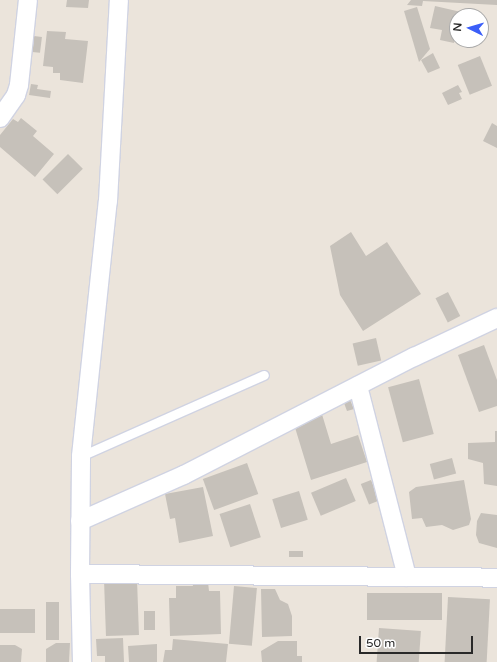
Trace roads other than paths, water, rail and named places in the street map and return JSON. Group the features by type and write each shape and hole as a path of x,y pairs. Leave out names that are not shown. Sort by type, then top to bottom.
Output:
{"street":[{"path":"0,118 16,95 19,85 28,0"},
{"path":"82,662 80,574 81,456 108,201 119,0"},
{"path":"80,521 184,475 358,386 497,318"},
{"path":"358,386 407,577"},
{"path":"80,574 497,578"}],"lane":[{"path":"81,456 264,375"}]}
